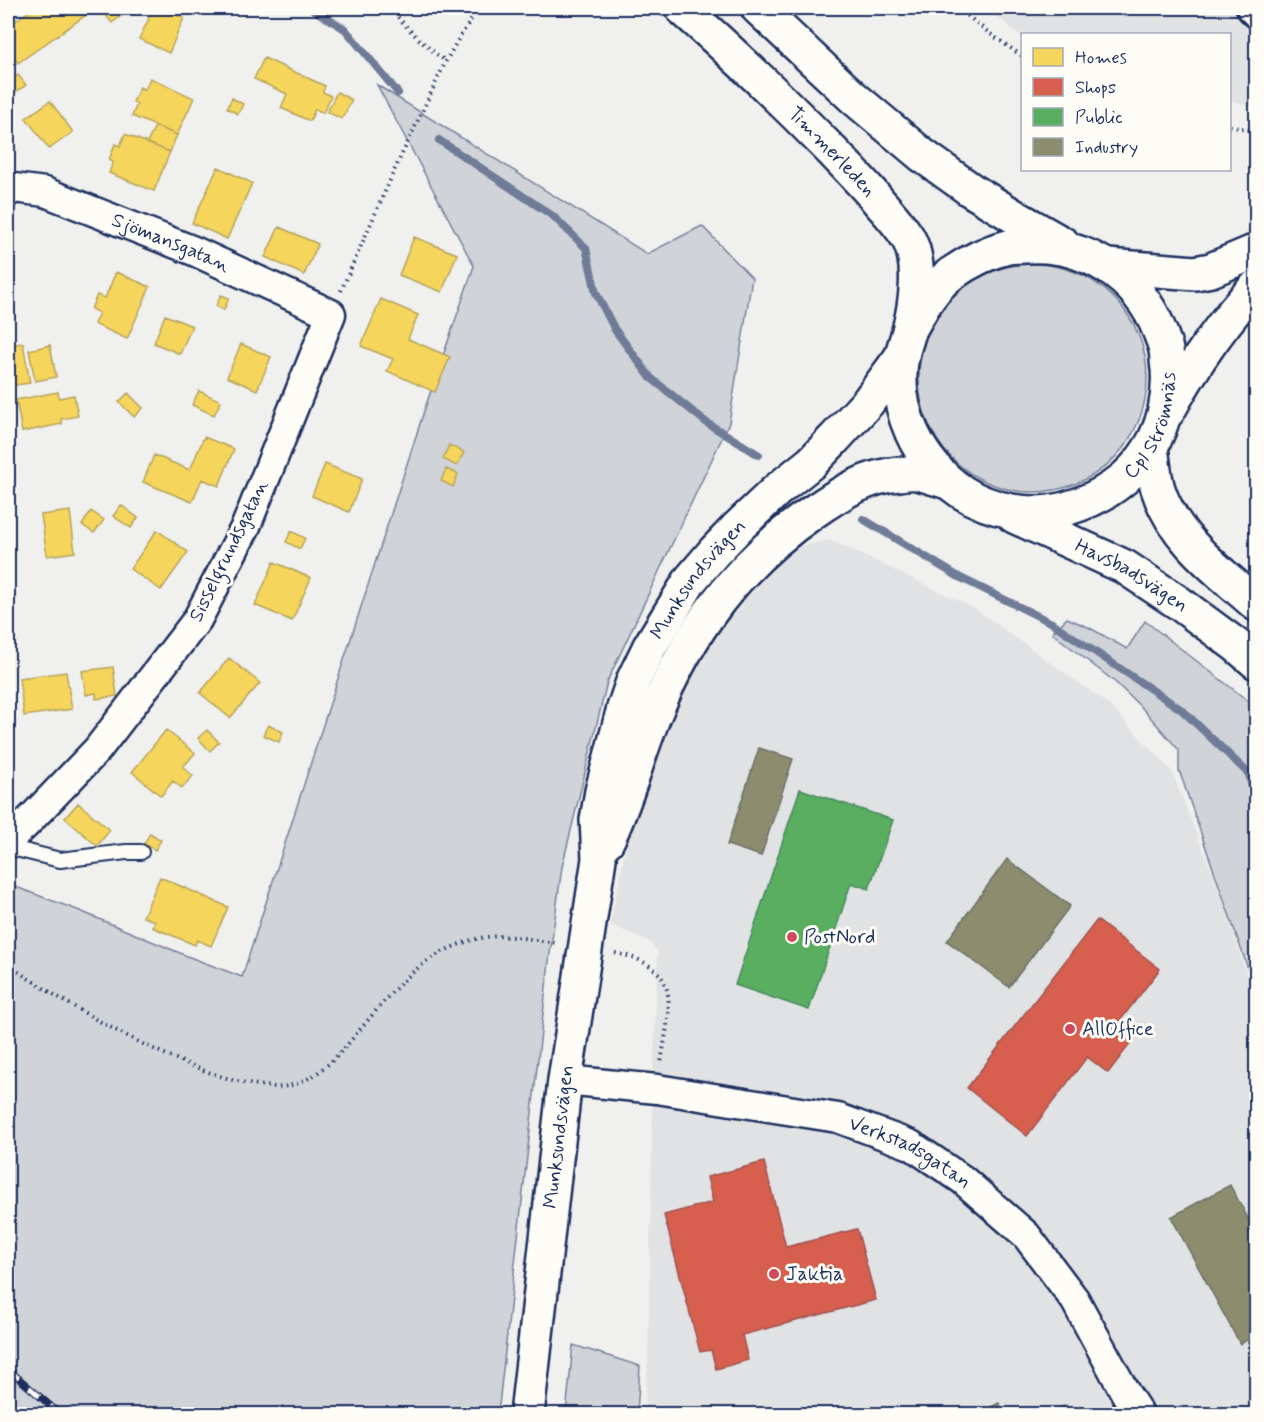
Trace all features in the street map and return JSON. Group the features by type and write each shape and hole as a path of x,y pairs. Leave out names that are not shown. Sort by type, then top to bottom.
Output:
{"main road":[{"name":"Timmerleden","path":"682,8 781,99 861,180 909,240 916,262 915,293 906,343"},
{"path":"758,8 854,98 922,155 970,190 1075,251"},
{"name":"Cpl Strömnäs","path":"1042,245 1075,251 1108,266 1133,287 1154,316 1166,350 1169,385 1157,434 1133,471 1110,490 1084,504 1055,512 1026,513 996,508 971,497 948,482 928,462 914,438 904,411 900,384 906,343 926,300 948,276 977,258 1008,247 1042,245"},
{"path":"1108,266 1195,273 1211,270 1257,251"},
{"path":"1257,286 1219,330 1176,397 1157,434 1157,487 1166,509 1191,545 1257,604"},
{"name":"Munksundsvägen","path":"527,1414 565,1080 599,859 597,820 602,791 634,679 669,612 691,579 738,527 836,438 868,402 906,343"},
{"name":"Munksundsvägen","path":"599,859 616,822 670,678 707,614 732,583 792,526 856,485 886,474 915,472 948,482"},
{"name":"Havsbadsvägen","path":"996,508 1125,567 1179,603 1257,662"}],"street":[{"path":"1251,8 1257,13"},
{"name":"Sjömansgatan","path":"8,192 14,188 45,192 194,251 331,314"},
{"name":"Sisselgrundsgatan","path":"8,840 97,750 197,620 246,526 331,314"},
{"name":"Verkstadsgatan","path":"565,1080 657,1089 838,1118 911,1145 963,1180 1026,1235 1075,1300 1139,1414"}],"lane":[{"path":"8,847 60,860 141,852"}],"path":[{"path":"390,8 428,49 446,61"},
{"path":"331,314 446,61 479,8"},
{"path":"958,8 1021,55"},
{"path":"1231,126 1257,131"},
{"path":"8,965 55,996 146,1046 234,1081 280,1087 297,1084 330,1063 408,975 428,959 447,949 490,936 563,944 631,956 654,969 664,980 668,990 668,1013 657,1089"}],"shaded area":[{"path":"986,8 1256,8 1256,107 1231,101 1231,33 1021,33 1021,36"},
{"path":"377,85 647,254 702,226 752,278 729,423 607,682 562,867 549,961 498,1414 8,1414 8,884 242,977 425,408 474,266"},
{"path":"1022,264 1044,264 1087,277 1114,297 1134,324 1145,356 1147,378 1145,400 1134,432 1114,459 1087,479 1066,487 1044,492 1022,492 979,479 952,459 932,432 924,411 919,389 919,367 932,324 952,297 979,277 1000,269"},
{"path":"830,540 974,608 1108,704 1171,770 1221,895 1256,1004 1256,1414 644,1414 648,1362 653,1082 658,952 649,941 610,925 626,847 679,681 745,592 795,547"},
{"path":"1067,618 1127,649 1145,621 1256,707 1256,992 1179,770 1179,750 1143,709 1115,682 1052,633"},
{"path":"573,1345 640,1366 637,1414 566,1414"}],"building: Homes":[{"path":"34,8 81,8 86,15 18,63 8,47 8,26"},
{"path":"112,8 120,8 125,13 112,23 104,13"},
{"path":"154,8 160,8 184,18 169,53 139,39"},
{"path":"264,58 325,86 323,92 331,96 323,113 315,109 310,121 281,108 287,94 254,79"},
{"path":"18,75 26,85 8,97 8,82"},
{"path":"150,78 194,98 177,135 132,116 137,104 133,102 140,87 145,90"},
{"path":"337,92 352,100 342,119 327,112"},
{"path":"232,98 243,104 238,114 227,108"},
{"path":"50,101 73,132 49,149 26,118"},
{"path":"155,126 177,135 170,152 147,143"},
{"path":"125,134 170,152 154,191 109,173 113,162 109,160 115,144 120,146"},
{"path":"218,167 252,183 227,239 192,223"},
{"path":"279,227 318,244 304,275 265,257"},
{"path":"414,237 457,254 442,292 399,275"},
{"path":"116,272 150,287 127,339 94,324 99,313 91,309 97,295 105,298"},
{"path":"221,295 229,298 224,310 216,306"},
{"path":"381,299 418,315 408,339 450,357 435,392 387,371 393,359 361,346"},
{"path":"165,315 192,326 180,354 154,343"},
{"path":"23,343 30,383 8,386 8,345"},
{"path":"241,344 271,357 257,390 227,377"},
{"path":"50,345 56,377 35,381 29,350"},
{"path":"199,391 221,401 214,415 192,405"},
{"path":"58,392 59,398 74,395 78,416 61,419 62,424 22,432 16,400"},
{"path":"128,393 143,408 134,417 119,402"},
{"path":"204,437 234,449 219,486 202,479 192,502 143,482 154,455 190,470"},
{"path":"449,445 464,452 457,466 443,459"},
{"path":"325,464 362,479 349,512 312,496"},
{"path":"446,469 458,474 453,487 441,481"},
{"path":"121,505 138,518 131,528 113,516"},
{"path":"70,511 75,552 47,556 41,515"},
{"path":"91,511 104,520 94,533 82,525"},
{"path":"157,530 188,552 161,590 130,569"},
{"path":"291,531 305,538 300,549 286,542"},
{"path":"274,562 311,578 292,621 255,605"},
{"path":"229,658 260,683 230,718 200,693"},
{"path":"113,667 117,696 96,699 96,693 86,695 82,671"},
{"path":"66,672 72,709 24,716 19,678"},
{"path":"268,725 283,732 279,742 263,735"},
{"path":"166,730 195,753 183,767 193,776 182,788 173,781 161,796 132,772"},
{"path":"207,730 219,742 210,751 198,738"},
{"path":"78,803 110,830 97,846 65,818"},
{"path":"150,833 161,840 155,850 144,844"},
{"path":"160,877 228,907 211,946 197,940 195,945 152,927 155,921 143,917"}],"building: Shops":[{"name":"AllOffice","path":"1097,920 1160,969 1119,1022 1136,1036 1108,1073 1087,1057 1027,1136 967,1088"},
{"name":"Jaktia","path":"764,1162 786,1247 857,1229 876,1300 742,1335 748,1360 716,1369 711,1350 700,1352 664,1215 713,1202 707,1177"}],"building: Public":[{"name":"PostNord","path":"800,789 893,820 869,889 851,883 809,1010 735,985"}],"building: Industry":[{"path":"759,748 793,759 761,856 727,845"},
{"path":"1007,859 1070,906 1009,987 947,941"},
{"path":"1230,1185 1256,1233 1256,1335 1240,1344 1171,1217"},
{"path":"999,1403 1005,1414 977,1414"},
{"path":"1066,1405 1072,1414 1048,1414"}],"waterway":[{"path":"311,8 345,29 398,93"},
{"path":"439,140 553,216 586,248 596,293 615,330 651,378 707,423 759,455"},
{"path":"863,519 959,577 1052,623 1182,710 1249,774 1256,807"}],"railway":[{"path":"8,1369 60,1414"}],"place":[{"name":"PostNord","path":"792,937"},
{"name":"AllOffice","path":"1070,1029"},
{"name":"Jaktia","path":"774,1274"}]}
